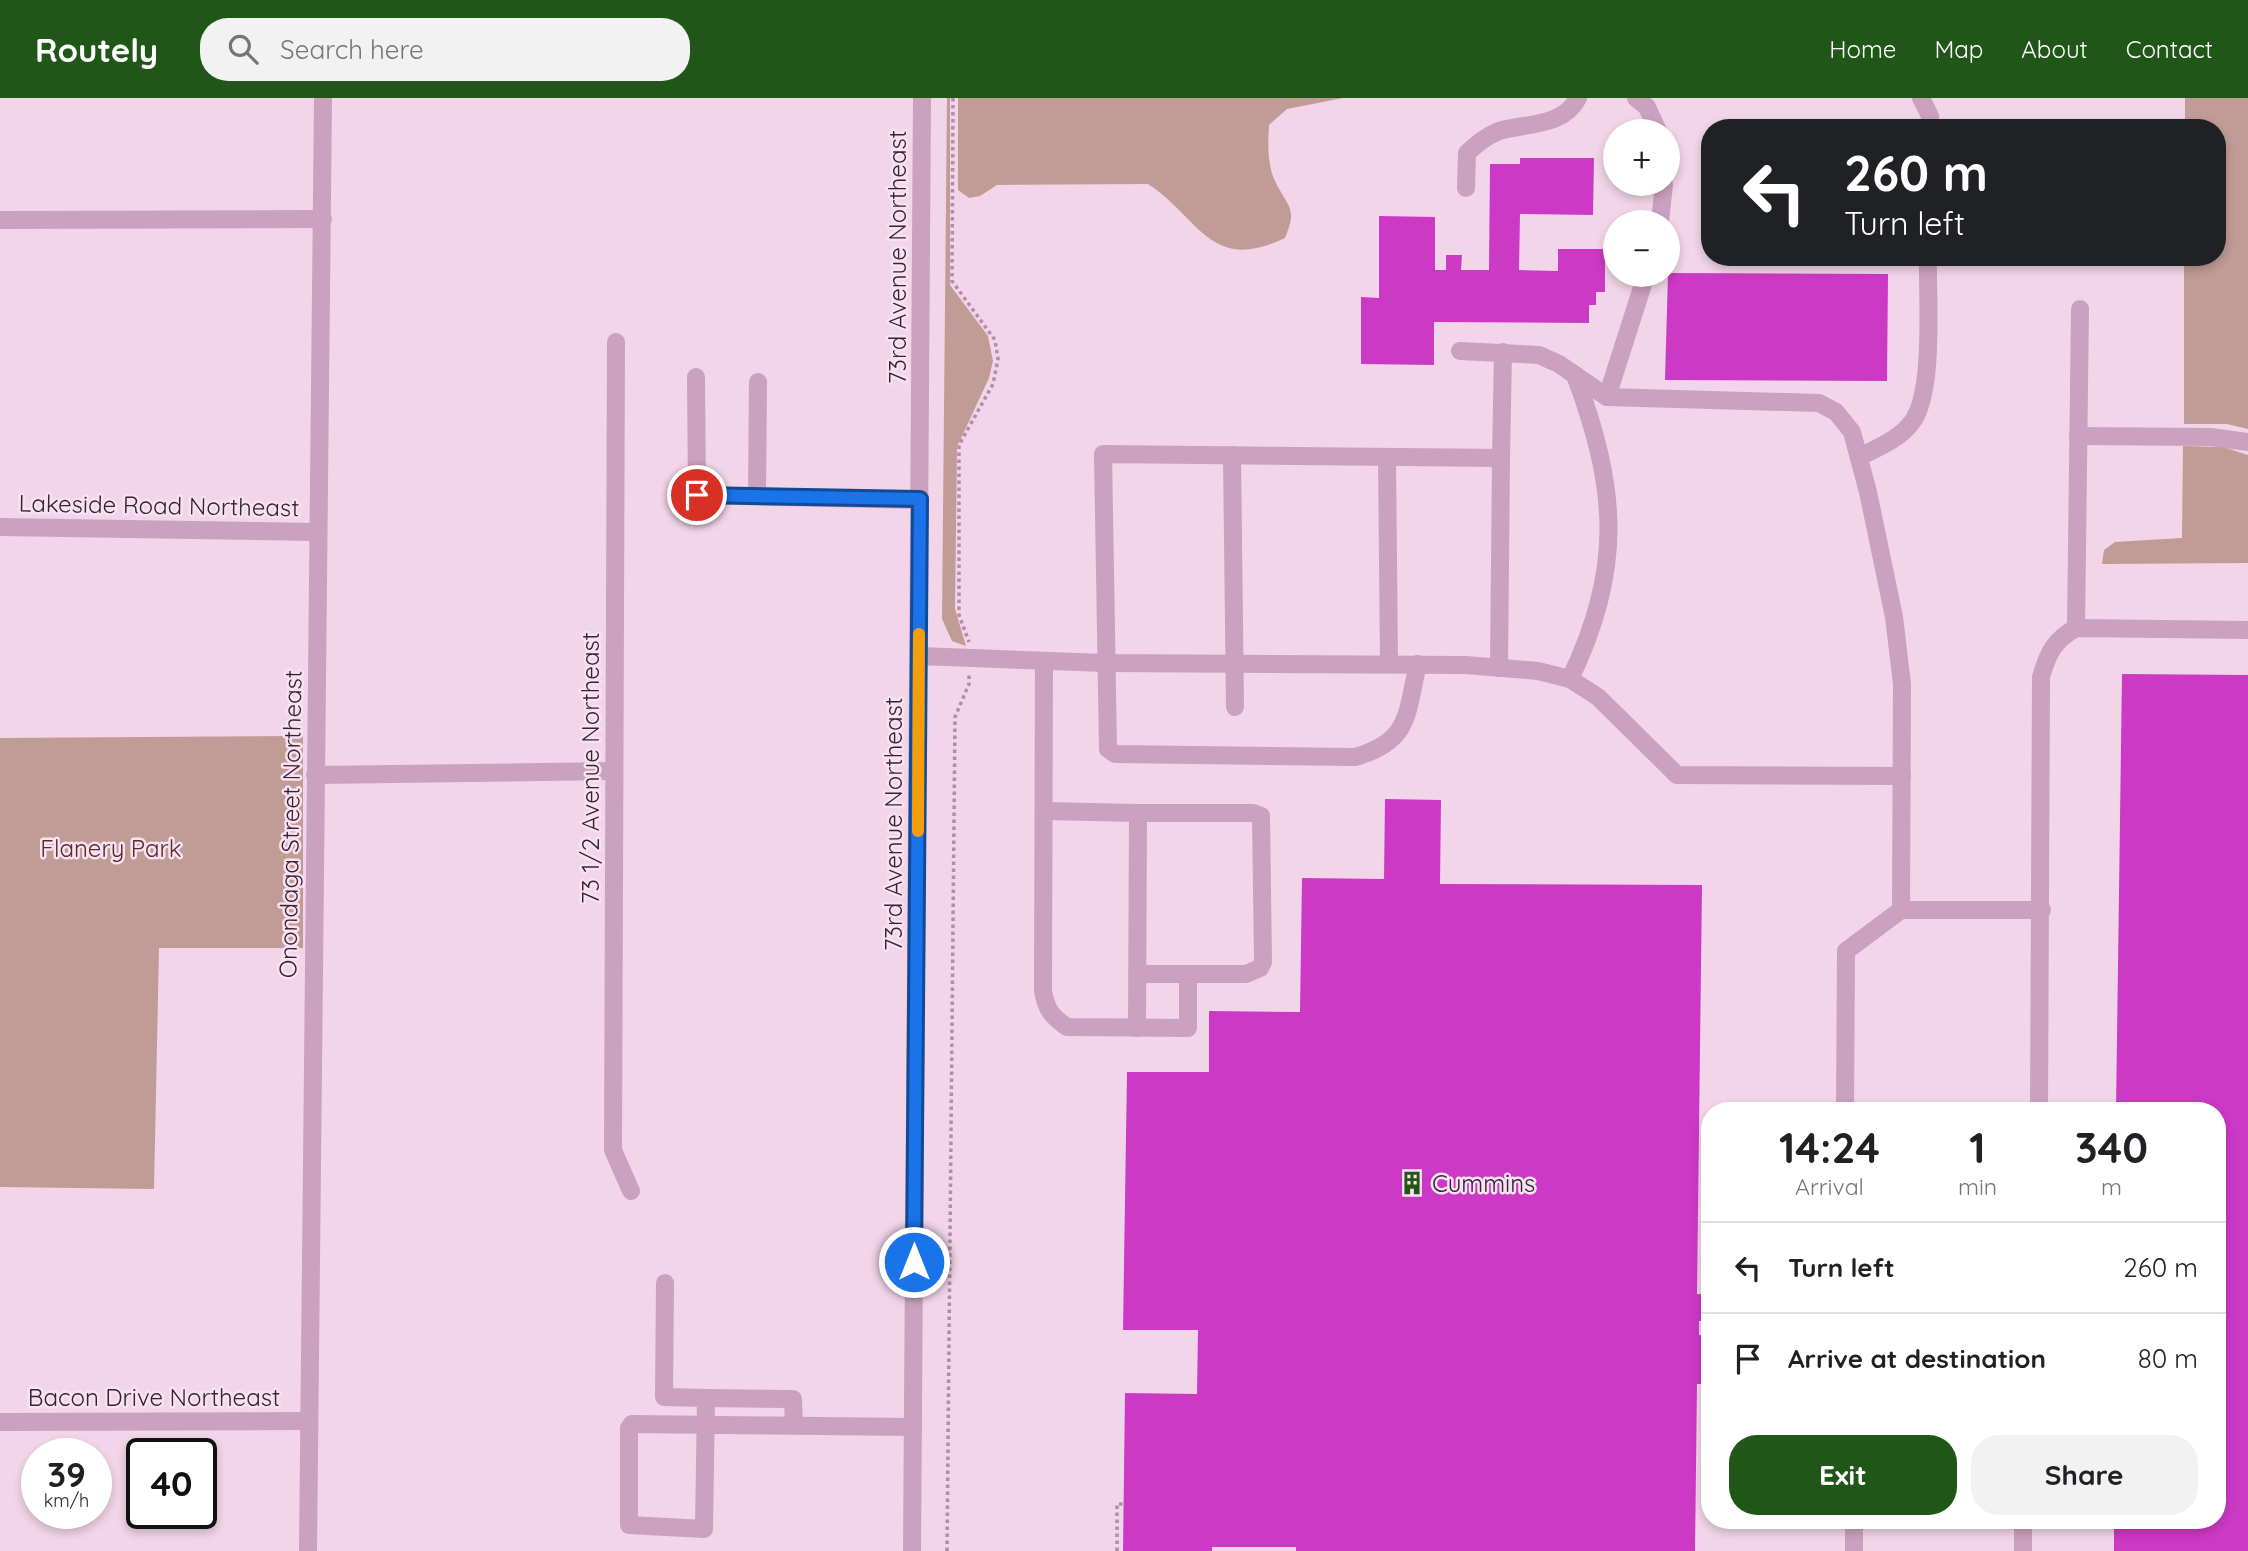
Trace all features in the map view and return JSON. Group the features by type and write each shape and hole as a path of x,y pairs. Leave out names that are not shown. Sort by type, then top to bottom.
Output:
{"street":[{"name":"Onondaga Street Northeast","path":"308,1551 323,98"},
{"name":"73rd Avenue Northeast","path":"912,1551 922,98"},
{"path":"1466,188 1467,153 1482,139 1499,132 1556,119 1578,98"},
{"path":"1636,98 1647,107 1652,119"},
{"path":"1921,98 1930,119"},
{"path":"0,220 323,219"},
{"path":"1859,457 1894,439 1913,422 1921,403 1926,380 1928,266"},
{"path":"1607,397 1642,287"},
{"path":"2076,628 2080,309"},
{"name":"73 1/2 Avenue Northeast","path":"616,342 613,1150 631,1191"},
{"path":"1460,351 1539,355 1576,375 1607,397 1819,403 1836,412 1852,432 1894,617 1902,684 1900,910"},
{"path":"1499,668 1503,352"},
{"path":"1570,679 1590,639 1601,599 1610,523 1597,438 1576,375"},
{"path":"696,377 697,495 920,499"},
{"path":"757,496 758,382"},
{"path":"2078,436 2211,437 2248,442"},
{"path":"1418,664 1403,724 1392,742 1355,757 1115,754 1108,749 1106,741 1103,454 1501,458"},
{"path":"1232,455 1235,707"},
{"path":"1387,457 1389,664"},
{"name":"Lakeside Road Northeast","path":"0,527 317,532"},
{"path":"2039,1102 2041,677 2048,654 2060,637 2076,628 2248,630"},
{"path":"919,656 1105,663 1418,664 1538,671 1570,679 1598,697 1678,775 1902,776"},
{"path":"1044,661 1043,992 1046,1007 1055,1019 1067,1027 1188,1028 1188,974"},
{"path":"315,775 614,771"},
{"path":"1044,811 1253,813 1261,816 1263,962 1260,968 1246,974 1136,974"},
{"path":"1137,1028 1138,813"},
{"path":"1845,1102 1846,951 1900,910 2042,910"},
{"path":"665,1283 664,1396 793,1399 794,1425"},
{"path":"706,1398 705,1425 704,1529 629,1525 629,1429 632,1424 705,1425 794,1425 913,1427"},
{"name":"Bacon Drive Northeast","path":"0,1422 309,1420"},
{"path":"1854,1529 1854,1551"},
{"path":"2023,1529 2023,1551"}],"path":[{"path":"947,1551 955,717 969,684 970,658 968,636 959,615 958,445 993,384 998,359 995,340 952,281 953,98"},
{"path":"1116,1551 1117,1504 1123,1504"}],"green space":[{"path":"947,98 950,98 950,285 988,336 993,361 989,378 957,447 955,609 966,646 952,641 942,619"},
{"path":"958,98 1343,98 1287,109 1269,125 1271,168 1290,208 1291,220 1285,238 1260,247 1239,250 1222,246 1208,237 1148,184 997,185 980,196 969,198 958,190"},
{"path":"2185,98 2248,98 2248,429 2227,424 2184,424 2184,266 2226,266 2226,119 2185,119"},
{"path":"2183,446 2223,447 2248,455 2248,563 2102,564 2104,550 2115,542 2182,538"},
{"name":"Flanery Park","path":"303,736 303,948 159,948 154,1189 0,1187 0,738"}],"building":[{"path":"1520,158 1594,158 1593,215 1520,214 1519,270 1558,271 1558,249 1603,249 1605,292 1596,292 1596,305 1589,305 1589,323 1434,322 1434,365 1361,364 1361,297 1379,298 1379,216 1435,217 1435,270 1446,270 1446,255 1462,255 1461,270 1489,270 1490,164 1520,164"},
{"path":"1680,273 1888,274 1887,381 1665,380 1668,287 1680,287"},
{"path":"2122,674 2248,675 2248,1551 2114,1551 2114,1529 2226,1529 2226,1102 2116,1102"},
{"name":"Cummins","path":"1385,799 1441,800 1440,884 1702,885 1697,1294 1701,1294 1701,1384 1697,1384 1695,1551 1296,1551 1296,1547 1212,1547 1212,1551 1123,1551 1125,1393 1197,1394 1198,1330 1123,1330 1127,1072 1209,1072 1209,1011 1300,1012 1302,878 1384,879"}],"slow traffic":[{"path":"918,831 919,634"}],"place":[{"name":"Cummins","path":"1412,1183"}],"route":[{"path":"697,495 920,499 914,1262"}]}
